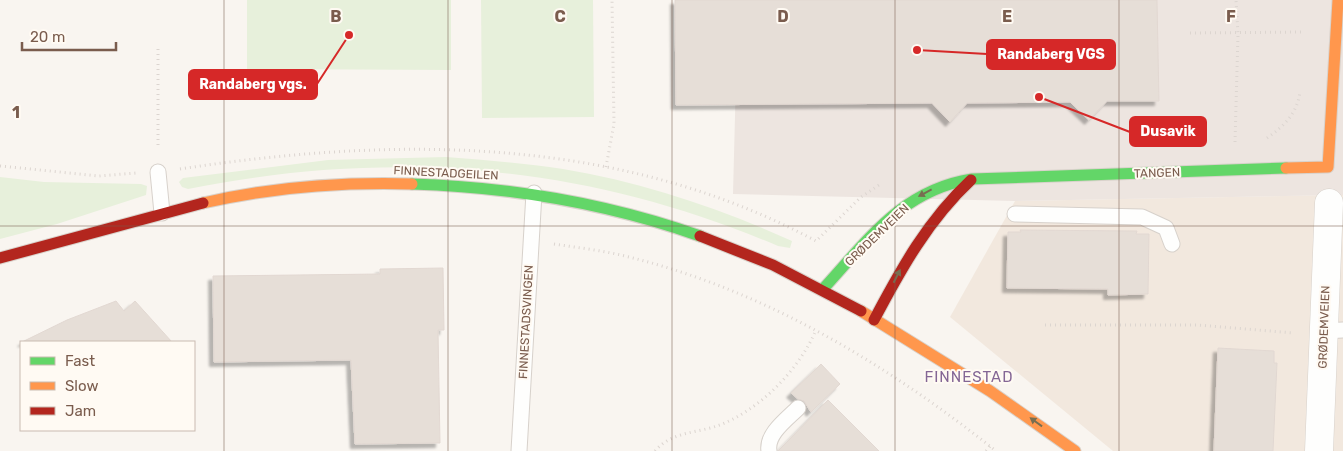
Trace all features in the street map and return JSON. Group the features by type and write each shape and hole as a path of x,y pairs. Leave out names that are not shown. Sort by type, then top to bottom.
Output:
{"main road":[{"path":"1335,168 1338,0"},
{"name":"TANGEN","path":"972,179 1335,168"},
{"path":"874,320 905,260 925,230 944,206 972,179"},
{"name":"GRØDEMVEIEN","path":"823,289 872,237 915,198 934,188 972,179"},
{"name":"FINNESTADGEILEN","path":"0,258 206,201 266,190 316,186 432,184 482,186 534,193 606,207 683,229 737,249 823,289 965,374 1075,451"},
{"name":"FINNESTADGEILEN","path":"874,320 1054,451"}],"street":[{"name":"GRØDEMVEIEN","path":"1320,451 1330,332 1329,202"}],"lane":[{"path":"158,172 162,213"},
{"name":"FINNESTADSVINGEN","path":"520,451 534,193"},
{"path":"1015,214 1142,217 1166,228 1172,244"},
{"path":"769,451 770,440 775,431 798,408"}],"path":[{"path":"606,167 614,124 612,0"},
{"path":"1235,148 1238,34 1236,0"},
{"path":"1304,42 1305,24"},
{"path":"1190,33 1304,32"},
{"path":"158,49 158,172"},
{"path":"1280,129 1296,108 1301,87"},
{"path":"705,193 794,229 816,241 862,198"},
{"path":"571,247 631,257 677,271 775,310 816,330 918,392 991,445 996,451"},
{"path":"1045,325 1216,326 1330,332"},
{"path":"655,451 661,444 679,434 716,426 736,419 761,401 798,361 810,345 816,330"},
{"path":"986,451 991,445"}],"shaded area":[{"path":"738,0 1343,0 1343,195 1015,201 733,194"},
{"path":"1343,195 1343,451 1113,451 950,317 1015,201"}],"green space":[{"path":"247,0 451,0 451,70 247,69"},
{"path":"481,0 593,0 594,117 482,118"},
{"path":"446,157 563,169 622,181 708,207 792,241 790,248 778,246 706,218 634,197 561,181 488,171 414,167 339,169 264,176 188,189 182,187 179,182 183,178 328,160"},
{"path":"0,177 44,182 141,184 147,186 146,195 57,224 0,239"}],"building":[{"path":"675,0 1157,0 1159,101 1107,101 1089,120 1070,102 967,103 950,122 932,103 676,105"},
{"path":"1020,230 1137,231 1136,234 1149,234 1148,294 1108,295 1108,289 1007,288 1008,232 1021,232"},
{"path":"443,268 444,330 438,330 440,443 355,444 351,360 214,362 213,276 380,274 380,269"},
{"path":"116,301 124,311 135,301 171,341 24,341 67,320"},
{"path":"1218,348 1274,351 1274,363 1277,363 1273,451 1214,451"},
{"path":"821,364 840,384 811,412 804,401 791,393"},
{"path":"828,400 879,451 778,451"}],"traffic: fast":[{"path":"823,289 888,220 926,194 947,185 972,179 1286,168"},
{"path":"412,184 486,189 558,199 629,214 700,236"}],"traffic: slow":[{"path":"1286,168 1328,167 1338,0"},
{"path":"203,203 281,189 359,184 412,184"},
{"path":"861,311 990,391 1075,451"}],"traffic: jam":[{"path":"874,320 916,246 941,212 971,180"},
{"path":"0,258 203,203"},
{"path":"700,236 773,265 861,311"}],"place":[{"name":"Randaberg vgs.","path":"349,35"},
{"name":"Randaberg VGS","path":"917,50"},
{"name":"Dusavik","path":"1039,97"}],"district":[{"name":"FINNESTAD","path":"969,377"}]}
